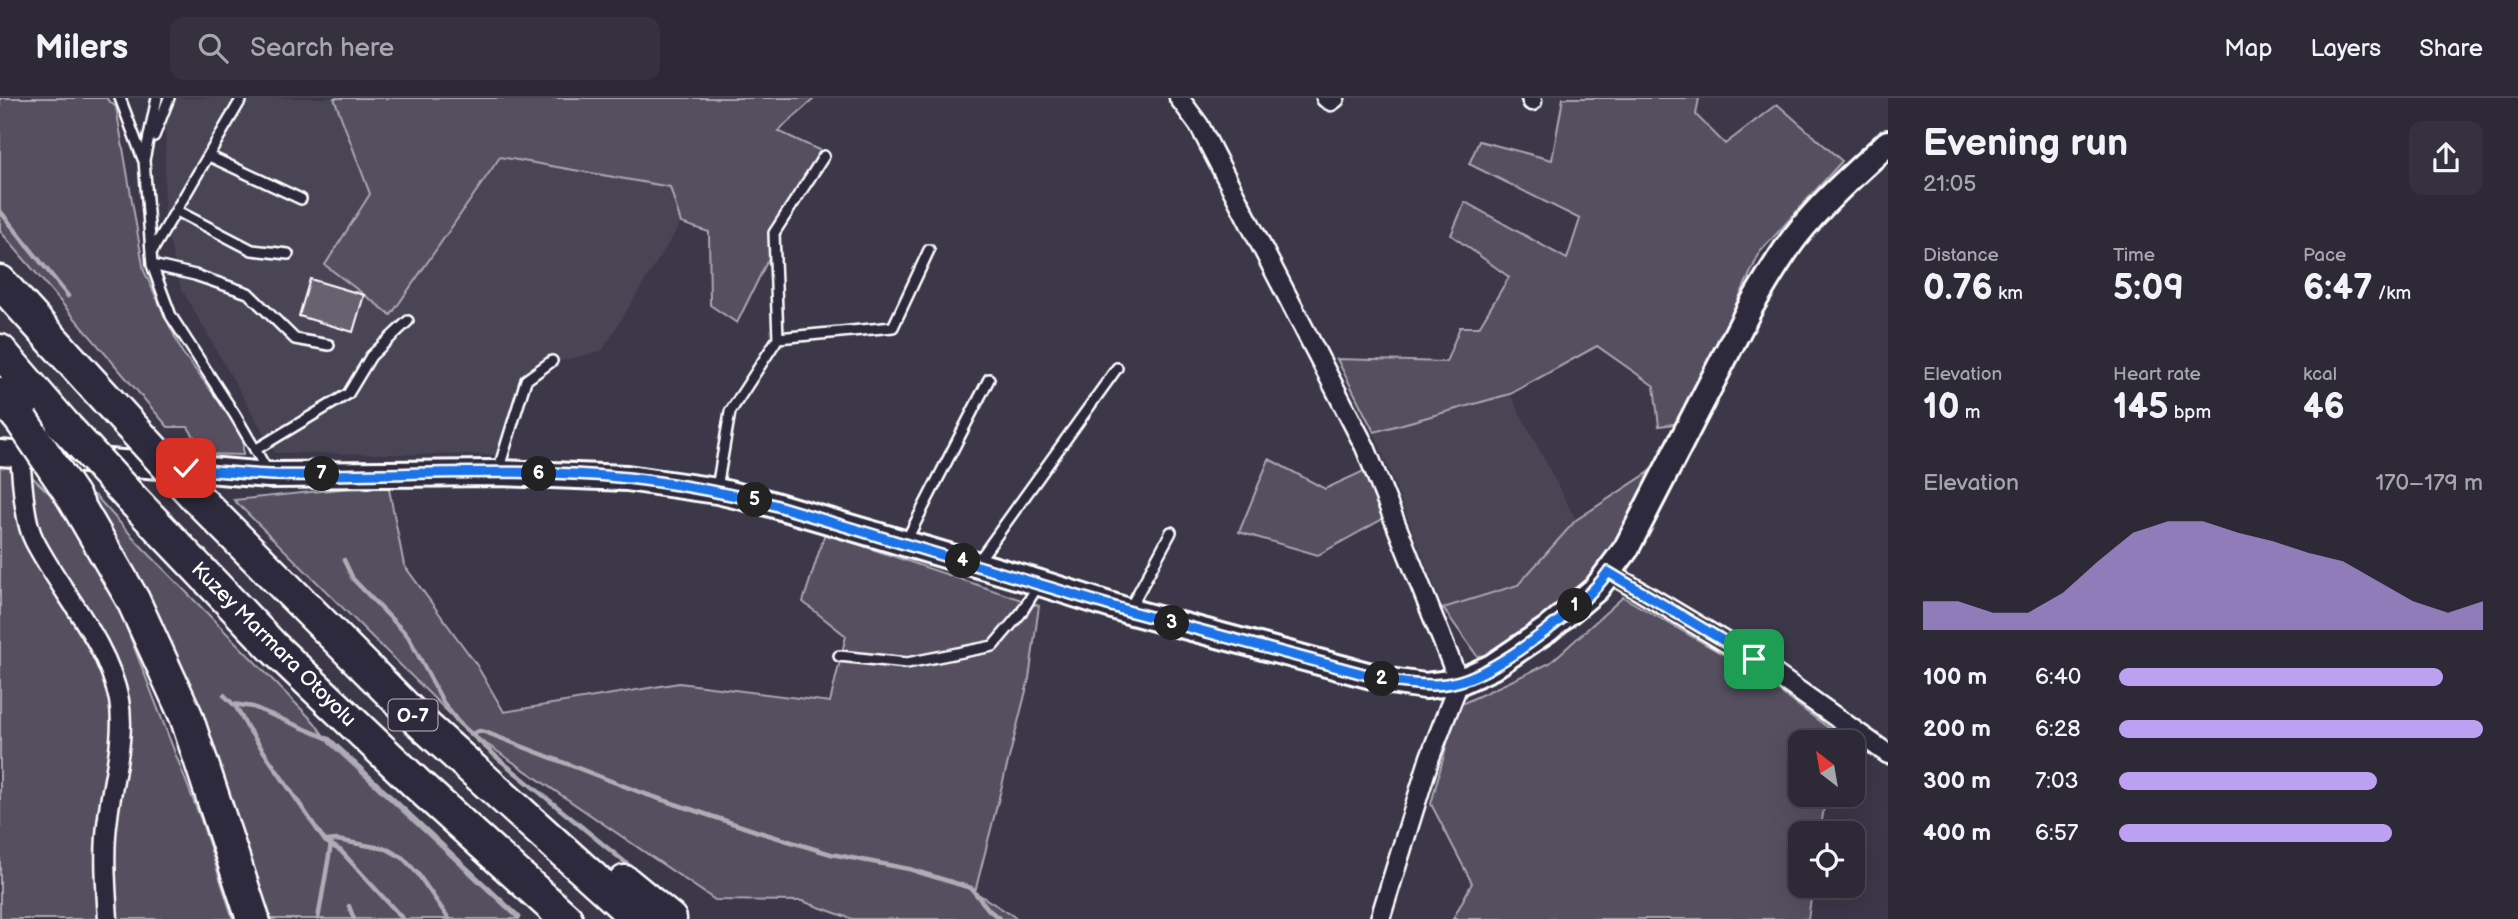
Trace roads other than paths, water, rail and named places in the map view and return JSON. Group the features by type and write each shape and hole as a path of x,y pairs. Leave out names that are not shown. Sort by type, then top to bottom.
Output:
{"highway":[{"name":"O-7","path":"0,282 198,499 416,718 638,919"},
{"name":"Kuzey Marmara Otoyolu","path":"0,351 130,497 273,647 416,784 566,919"},
{"path":"0,394 22,421 72,495 133,600 186,716 253,919"},
{"path":"416,718 599,860 670,919"}],"main road":[{"path":"10,454 269,475 498,473 627,478 717,491 764,502 1128,611 1390,681 1425,685 1459,682 1492,667 1548,629 1597,589 1626,549 1745,318 1774,269 1795,237 1827,200 1888,143"}],"street":[{"path":"1179,98 1199,125 1365,447 1459,682 1430,757 1380,919"},
{"path":"1326,98 1331,101 1335,98"},
{"path":"10,454 23,493 32,538 79,611 107,665 119,701 119,757 107,819 108,919"},
{"path":"1608,572 1754,659 1888,754"}],"lane":[{"path":"120,98 144,160"},
{"path":"157,98 144,160 152,265 171,316 269,475"},
{"path":"144,160 169,98"},
{"path":"151,253 242,98"},
{"path":"209,156 301,199"},
{"path":"717,491 730,412 778,338 774,233 824,156"},
{"path":"177,211 252,250 288,254"},
{"path":"778,338 893,327 929,250"},
{"path":"152,265 195,275 248,293 295,339 329,345"},
{"path":"255,450 348,394 371,356 408,321"},
{"path":"498,473 526,380 552,361"},
{"path":"976,564 1117,368"},
{"path":"904,543 989,379"},
{"path":"1128,611 1171,532"},
{"path":"839,656 907,663 993,646 1021,613 1040,583"}],"waterway":[{"path":"0,211 68,296"},
{"path":"344,560 353,579 408,636 443,702 458,722 500,760 637,872"},
{"path":"224,695 236,707 325,841 341,851 403,919"},
{"path":"233,704 253,707 329,739 519,917"},
{"path":"471,734 485,732 642,793 762,833 831,854 909,869 971,888 1000,919"},
{"path":"326,841 337,840 387,849 403,858 418,874 449,919"},
{"path":"318,919 331,844"},
{"path":"650,882 665,895"},
{"path":"349,906 354,919"}]}
